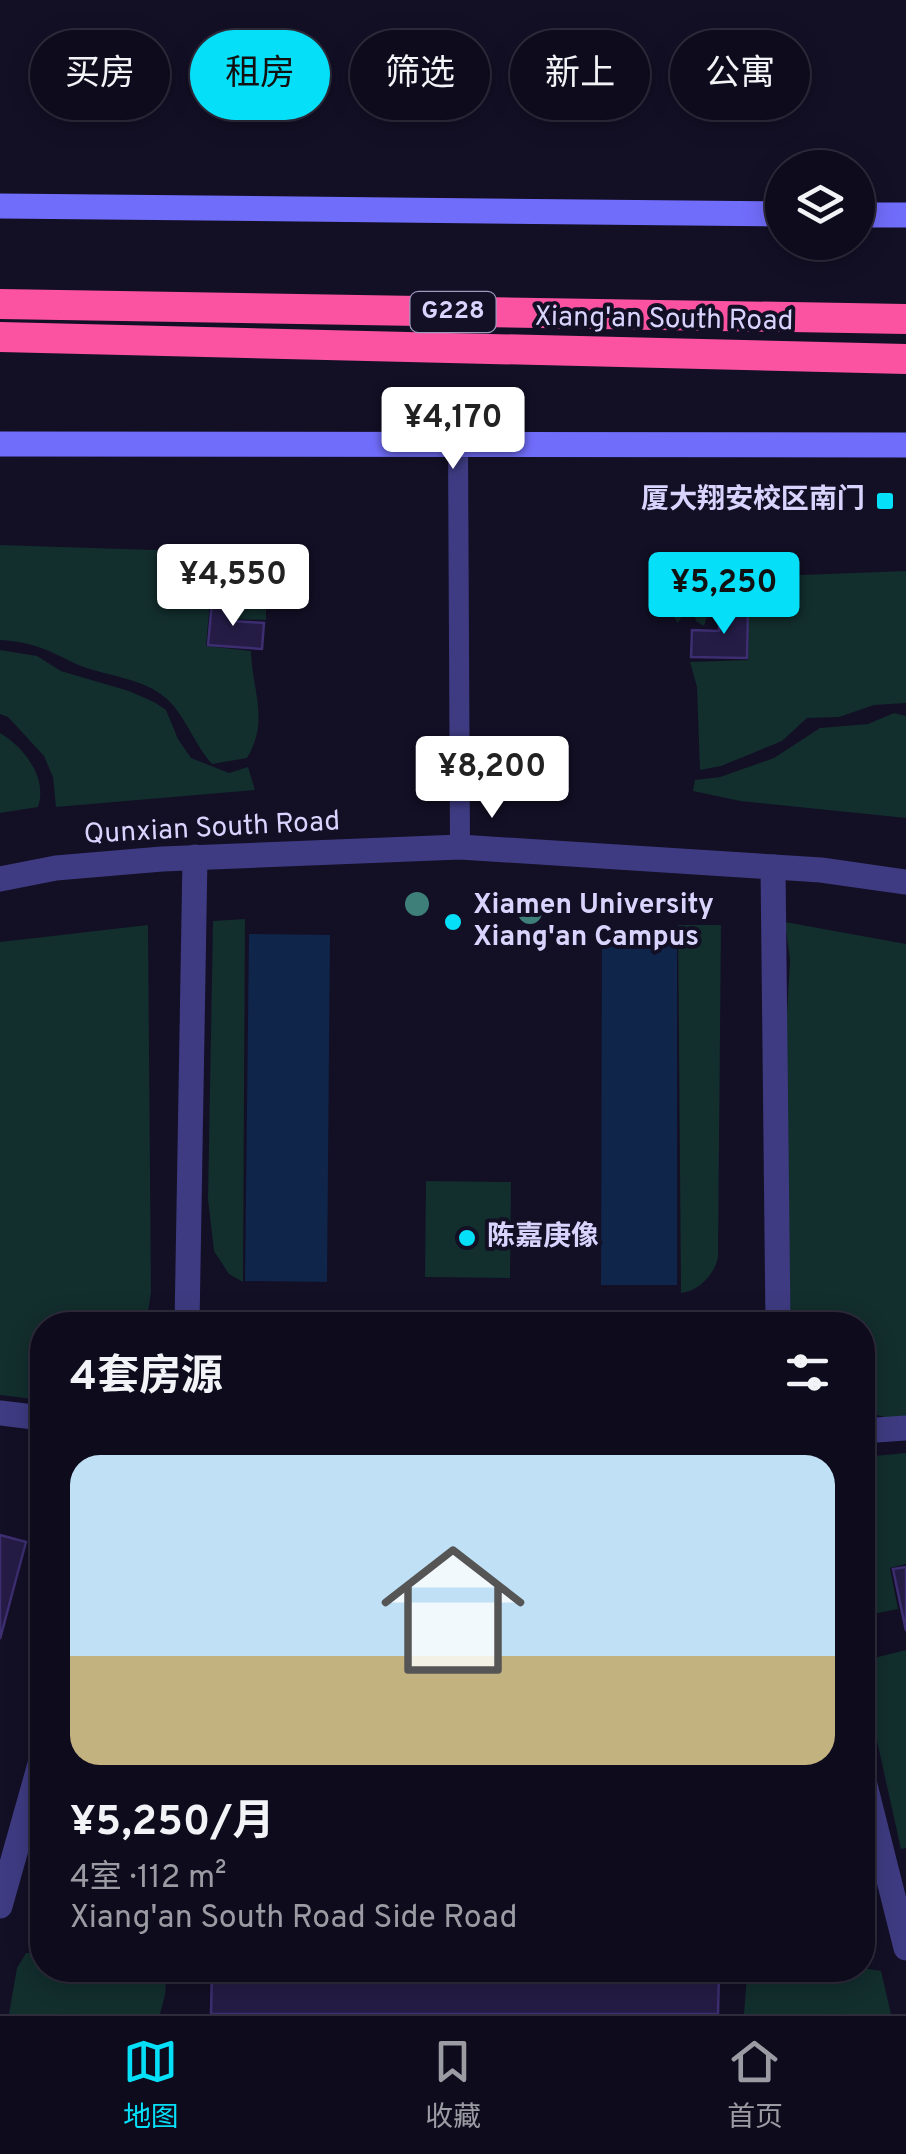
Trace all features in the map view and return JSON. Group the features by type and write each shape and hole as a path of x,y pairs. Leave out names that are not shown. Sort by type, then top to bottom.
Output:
{"highway":[{"name":"Xiang'an South Road","path":"0,304 906,320"},
{"name":"Xiang'an South Road","path":"0,337 906,359"}],"main road":[{"path":"0,206 765,214"},
{"path":"875,215 906,215"},
{"path":"0,444 906,445"}],"street":[{"name":"Qunxian South Road","path":"0,880 56,868 196,857 460,847 773,867 906,882"},
{"path":"187,1312 196,857"},
{"path":"773,867 778,1312"},
{"path":"0,1413 30,1417"},
{"path":"875,1430 906,1428"},
{"path":"0,1906 30,1800"},
{"path":"875,1825 906,1948"}],"lane":[{"path":"458,444 460,847"}],"green space":[{"path":"0,545 281,554 285,559 289,602 285,607 266,609 266,620 235,619 236,601 210,600 206,646 251,651 259,718 247,758 212,764 174,707 147,686 86,668 38,647 0,640"},
{"path":"676,560 801,575 906,571 906,703 874,705 839,717 807,718 782,741 721,766 700,770 697,687 690,662 748,660 749,607 719,604 715,612 710,606 704,626 696,621 693,610 686,609 678,623 664,589 665,563"},
{"path":"0,650 37,656 61,671 154,702 166,710 191,758 229,773 248,767 255,790 56,807 53,777 44,756 8,717 0,714"},
{"path":"894,713 906,716 906,818 740,801 693,791 695,780 720,777 774,758 820,728 868,724"},
{"path":"0,733 32,764 40,785 38,807 0,813"},
{"path":"245,919 243,1282 229,1274 214,1251 208,1199 213,921"},
{"path":"785,922 906,944 906,1419 875,1414 875,1312 784,1312 782,1102 790,960"},
{"path":"148,925 148,1311 30,1312 30,1399 0,1395 0,942"},
{"path":"678,925 721,925 718,1257 705,1281 681,1293"},
{"path":"426,1181 511,1182 510,1278 425,1277"},
{"path":"906,1453 906,1564 890,1568 898,1609 875,1614 875,1456"},
{"path":"906,1650 906,1848 901,1849 875,1732 875,1658"},
{"path":"26,1953 30,1953 30,1982 165,1982 160,2014 9,2014 17,1968"},
{"path":"875,1970 881,1971 891,2014 744,2014 746,1982 875,1982"}],"water":[{"path":"249,934 330,935 327,1282 245,1281"},
{"path":"602,938 677,938 677,1285 601,1285"}],"building":[{"path":"212,601 235,603 233,621 264,623 262,649 208,645"},
{"path":"719,608 748,608 747,658 691,657 692,630 719,631"},
{"path":"0,1535 26,1542 0,1639"},
{"path":"906,1567 906,1631 893,1569"},
{"path":"212,1982 719,1982 718,2014 211,2014"}],"place":[{"name":"厦大翔安校区南门","path":"885,501"},
{"name":"Xiamen University Xiang'an Campus","path":"453,922"},
{"name":"陈嘉庚像","path":"467,1238"}]}
